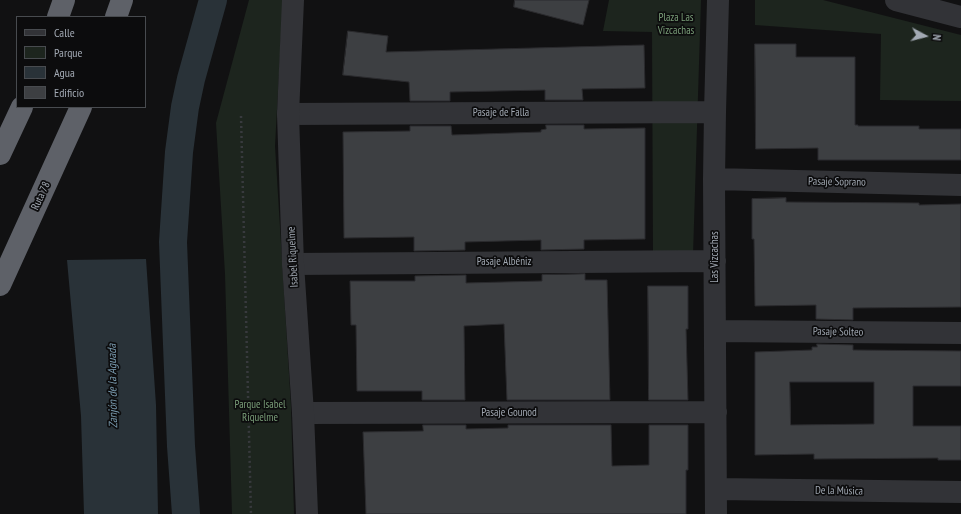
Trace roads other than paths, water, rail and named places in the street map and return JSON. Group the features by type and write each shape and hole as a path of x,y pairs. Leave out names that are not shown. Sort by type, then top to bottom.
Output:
{"highway":[{"path":"58,16 64,0"},
{"path":"116,16 122,0"},
{"path":"0,154 22,108"},
{"name":"Ruta 78","path":"0,285 81,108"}],"street":[{"name":"Isabel Riquelme","path":"293,0 288,114 293,264 303,413 307,514"},
{"name":"Las Vizcachas","path":"716,514 714,112 718,0"},
{"path":"896,0 923,3 961,17"},
{"name":"Pasaje de Falla","path":"288,114 714,112"},
{"name":"Pasaje Soprano","path":"714,178 961,185"},
{"name":"Pasaje Albéniz","path":"293,264 715,261"},
{"name":"Pasaje Solteo","path":"715,331 961,333"},
{"name":"Pasaje Gounod","path":"303,413 716,412"},
{"name":"De la Música","path":"716,489 961,492"}],"water":[{"name":"Zanjón de la Aguada","path":"146,259 156,405 158,514 84,514 81,416 67,260"}],"waterway":[{"path":"186,514 181,446 173,242 179,152 185,107 191,79 213,0"}],"park label":[{"name":"Plaza Las Vizcachas","path":"676,24"},
{"name":"Parque Isabel Riquelme","path":"260,411"}]}
